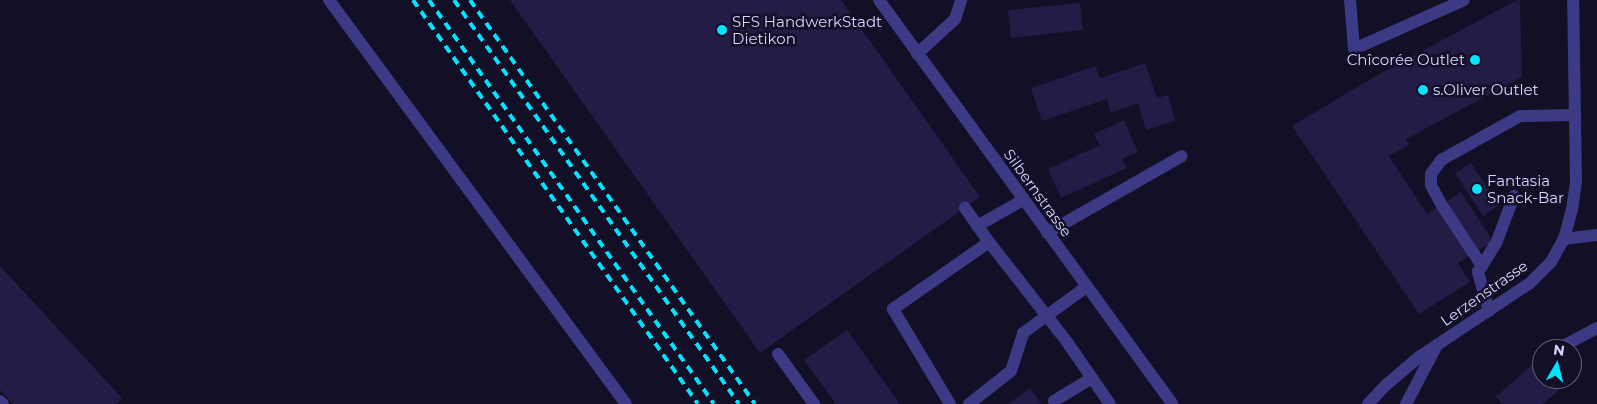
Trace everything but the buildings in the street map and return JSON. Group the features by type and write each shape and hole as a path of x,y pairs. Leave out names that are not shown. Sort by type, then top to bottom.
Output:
{"street":[{"path":"329,0 626,404"},
{"name":"Silbernstrasse","path":"880,0 1172,404"},
{"path":"918,54 955,19 962,0"},
{"path":"1350,0 1354,49 1464,0"},
{"name":"Lerzenstrasse","path":"1368,404 1403,370 1530,283 1551,262 1564,239 1572,210 1576,182 1573,0"},
{"path":"1482,266 1441,204 1431,185 1431,174 1441,160 1520,116 1575,115"},
{"path":"1047,232 1182,156"},
{"path":"1489,311 1478,272 1497,241 1514,196"},
{"path":"977,226 1023,200"},
{"path":"964,208 1110,404"},
{"path":"1564,239 1597,235"},
{"path":"950,404 893,309 989,242"},
{"path":"969,404 1011,371 1023,333 1086,287"},
{"path":"1576,339 1597,328"},
{"path":"1406,404 1437,345"},
{"path":"778,354 814,404"},
{"path":"1054,401 1092,378"},
{"path":"0,401 3,404"}],"railway":[{"path":"413,0 698,404"},
{"path":"429,0 714,404"},
{"path":"454,0 739,404"},
{"path":"470,0 755,404"}],"place":[{"name":"SFS HandwerkStadt Dietikon","path":"722,30"},
{"name":"Chîcorée Outlet","path":"1475,60"},
{"name":"s.Oliver Outlet","path":"1423,90"},
{"name":"Fantasia Snack-Bar","path":"1477,189"}]}
